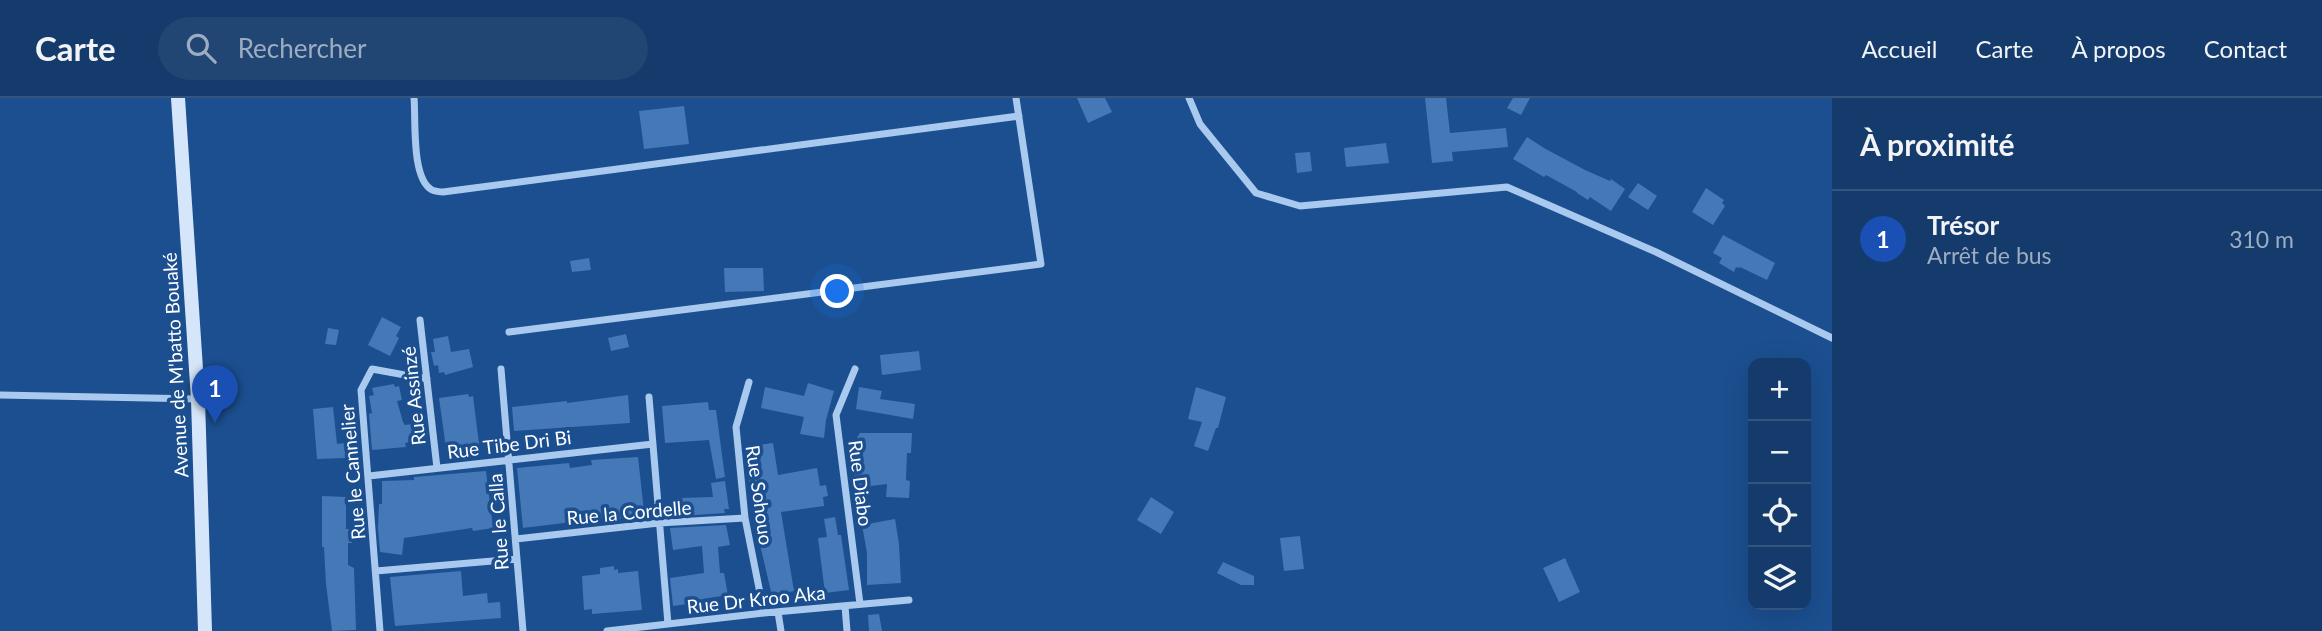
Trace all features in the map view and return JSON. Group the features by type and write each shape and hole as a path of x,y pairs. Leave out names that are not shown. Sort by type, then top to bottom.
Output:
{"street":[{"name":"Avenue de M'batto Bouaké","path":"178,98 198,399 205,631"},
{"path":"414,98 417,162 422,180 432,190 443,192 1019,116"},
{"path":"509,332 1041,264 1016,98"},
{"path":"1189,98 1200,124 1256,193 1300,206 1507,187 1656,252 1832,338"},
{"name":"Rue Assinzé","path":"420,320 437,468"},
{"name":"Rue le Cannelier","path":"380,631 361,390 372,369 427,379"},
{"name":"Rue le Calla","path":"500,369 523,631"},
{"name":"Rue Diabo","path":"855,369 836,415 860,604"},
{"name":"Rue Sohouo","path":"749,382 736,427 746,518 764,613"},
{"path":"0,395 198,399"},
{"path":"649,397 668,624"},
{"name":"Rue Tibe Dri Bi","path":"369,476 653,444"},
{"name":"Rue la Cordelle","path":"516,539 659,523 746,518"},
{"path":"376,571 517,559"},
{"name":"Rue Dr Kroo Aka","path":"607,631 909,600"},
{"path":"845,606 847,631"},
{"path":"778,612 781,631"}],"building":[{"path":"1077,98 1105,98 1112,112 1088,123"},
{"path":"1425,98 1446,98 1450,133 1506,128 1508,147 1452,152 1453,161 1432,163"},
{"path":"1513,98 1530,98 1521,115 1507,108"},
{"path":"684,106 689,144 644,149 639,111"},
{"path":"1527,137 1585,170 1610,181 1611,179 1625,189 1611,211 1590,197 1588,200 1513,159"},
{"path":"1386,143 1389,163 1346,167 1344,148"},
{"path":"1310,152 1312,171 1297,173 1295,153"},
{"path":"1638,183 1657,196 1648,210 1628,197"},
{"path":"1706,188 1724,200 1722,203 1725,206 1713,225 1692,212"},
{"path":"1723,235 1775,263 1767,280 1740,267 1736,267 1734,272 1719,263 1722,258 1713,253"},
{"path":"589,258 591,270 572,272 570,261"},
{"path":"724,268 763,268 764,291 725,292"},
{"path":"382,317 401,327 390,356 368,345"},
{"path":"328,328 339,330 336,345 325,344"},
{"path":"626,334 629,347 611,351 608,338"},
{"path":"448,336 451,352 469,349 473,367 445,375 444,372 439,373 438,365 434,366 431,352 435,352 433,339"},
{"path":"919,351 921,370 882,375 880,355"},
{"path":"808,383 834,391 824,438 800,434 804,417 761,408 765,387 804,396"},
{"path":"394,384 395,387 399,386 402,400 397,401 403,422 405,425 412,424 415,441 405,443 406,447 372,450 369,396 374,395 372,388"},
{"path":"859,387 882,391 880,399 915,404 913,419 856,409"},
{"path":"1196,387 1226,397 1218,428 1208,451 1194,446 1202,422 1188,419"},
{"path":"468,394 469,397 473,396 479,444 446,448 439,398"},
{"path":"628,395 630,423 514,431 512,407"},
{"path":"708,402 709,410 716,410 725,477 716,479 709,440 665,443 662,406"},
{"path":"333,407 337,444 345,443 345,458 317,459 313,409"},
{"path":"860,433 912,433 911,453 907,453 906,480 910,481 909,498 886,497 887,484 855,488 853,444"},
{"path":"773,443 778,475 817,468 820,486 826,485 828,496 823,497 824,506 781,512 794,591 772,596 755,523 766,521 762,498 752,500 744,447"},
{"path":"638,457 644,511 639,512 640,518 597,519 523,528 517,468 569,463 570,468 592,465 591,460"},
{"path":"486,471 493,528 473,531 472,528 404,538 402,555 380,552 378,528 382,481"},
{"path":"725,481 729,509 724,509 725,513 680,516 680,498 713,497 711,483"},
{"path":"322,496 346,497 346,529 351,529 352,543 348,543 348,565 354,568 356,630 332,631 322,547"},
{"path":"1151,497 1174,512 1161,534 1137,520"},
{"path":"835,517 838,535 841,535 849,590 825,593 818,538 827,537 824,519"},
{"path":"895,519 901,583 867,585 867,553 862,525"},
{"path":"726,525 730,545 718,547 720,573 724,573 728,595 673,606 670,578 704,573 702,546 673,550 670,528"},
{"path":"1300,536 1304,569 1284,571 1280,538"},
{"path":"1565,558 1580,592 1559,602 1543,568"},
{"path":"1223,562 1254,576 1254,585 1241,585 1217,573"},
{"path":"614,566 618,573 638,571 642,610 592,614 592,609 584,610 582,576 600,574 600,568"},
{"path":"461,571 463,596 487,593 488,603 500,602 501,618 395,626 390,577"},
{"path":"879,614 882,631 869,631 868,615"}],"place":[{"name":"Trésor","path":"215,423"}]}
